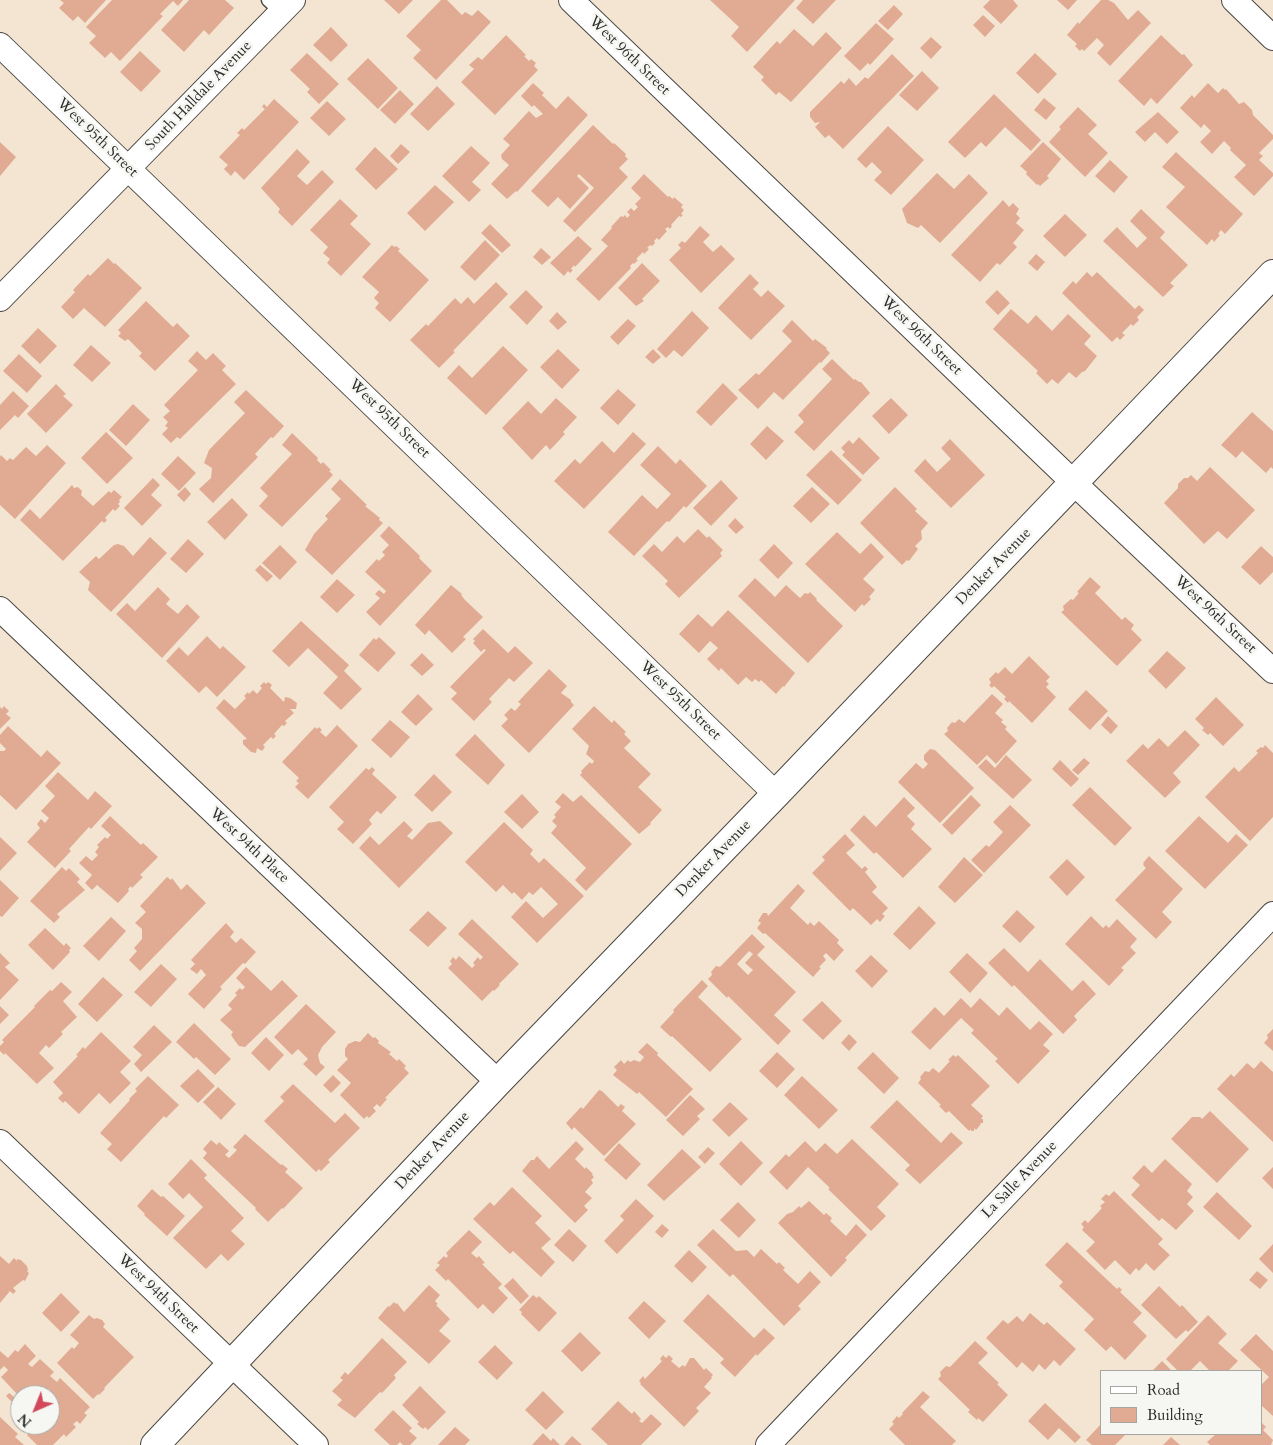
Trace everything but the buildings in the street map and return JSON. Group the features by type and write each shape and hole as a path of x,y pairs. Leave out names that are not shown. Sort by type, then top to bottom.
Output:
{"street":[{"name":"West 96th Street","path":"571,0 1074,483 1273,671"},
{"path":"1234,0 1273,38"},
{"name":"South Halldale Avenue","path":"0,299 129,168 281,4"},
{"name":"West 95th Street","path":"0,45 776,794"},
{"name":"Denker Avenue","path":"155,1445 498,1082 1273,274"},
{"name":"West 94th Place","path":"0,609 498,1082"},
{"name":"La Salle Avenue","path":"768,1445 1273,914"},
{"name":"West 94th Street","path":"0,1142 316,1445"}]}
